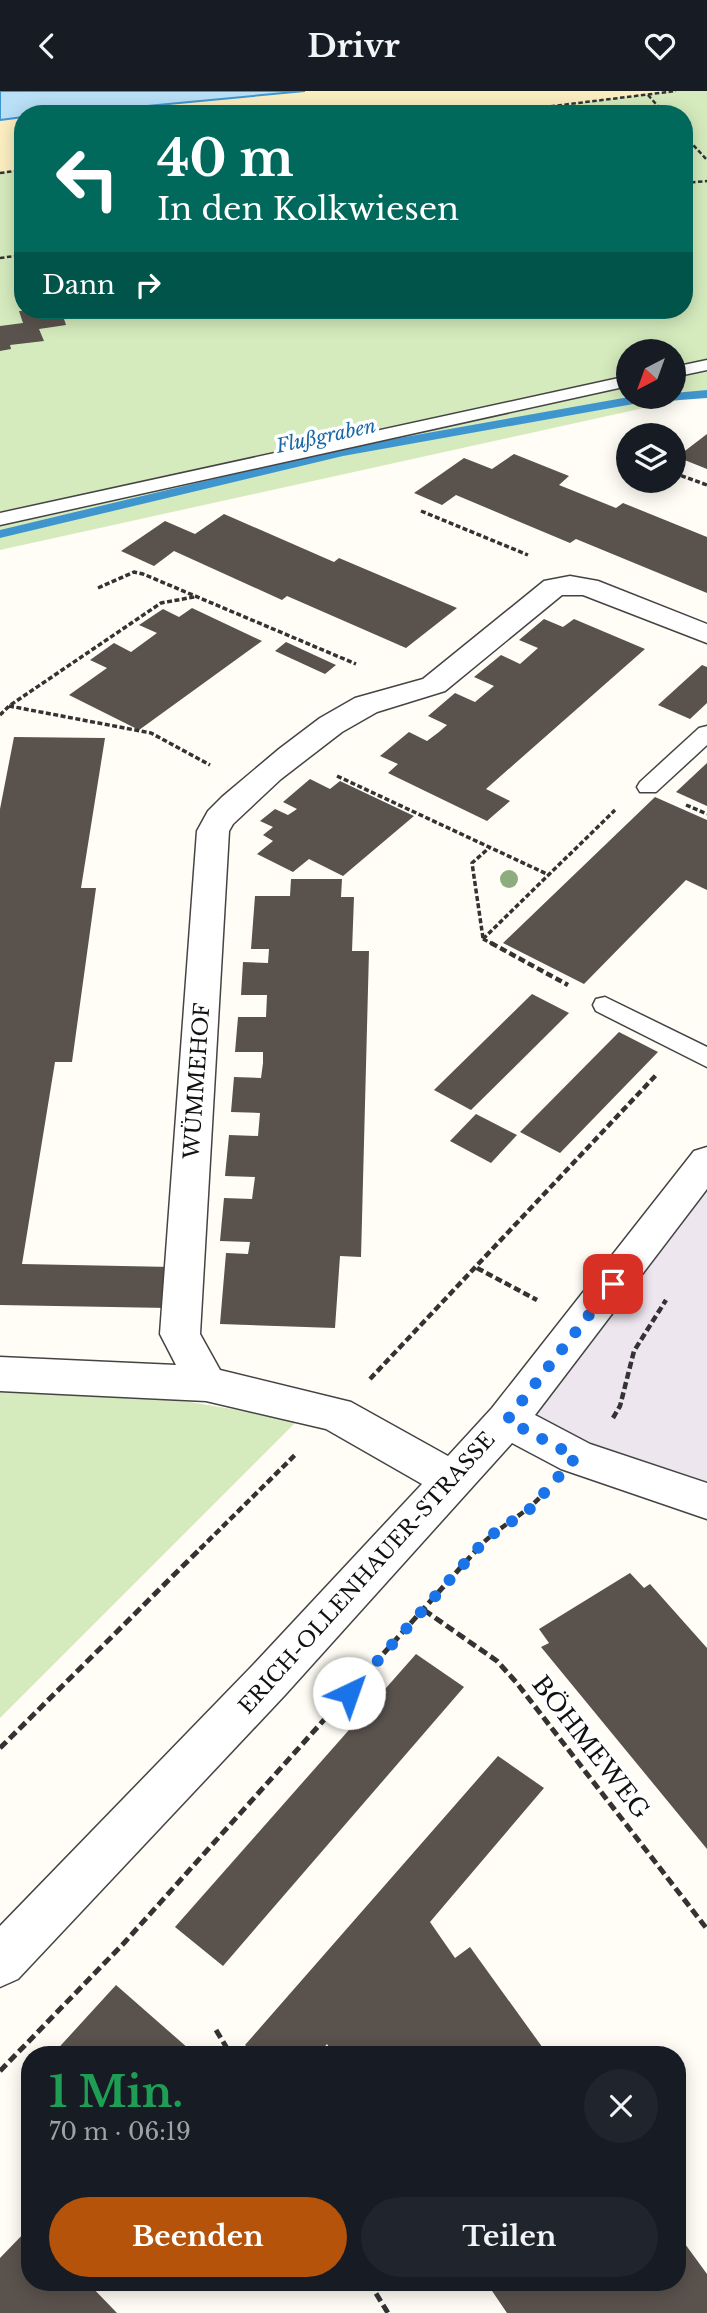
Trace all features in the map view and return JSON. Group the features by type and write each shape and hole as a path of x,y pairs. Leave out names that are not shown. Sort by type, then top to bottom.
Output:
{"street":[{"path":"570,585 588,587 707,634"},
{"name":"WÜMMEHOF","path":"206,1384 180,1334 213,831 220,818 254,789 294,755 355,710 419,692 434,685 554,587 570,585"},
{"name":"ERICH-OLLENHAUER-STRASSE","path":"0,1962 250,1700 507,1420 707,1161"},
{"path":"0,1374 206,1384 336,1414 453,1480"},
{"path":"507,1420 576,1457 707,1501"}],"lane":[{"path":"686,369 707,365"},
{"path":"0,519 616,384"},
{"path":"648,787 707,733"},
{"path":"605,1005 707,1058"}],"path":[{"path":"563,105 676,91"},
{"path":"647,95 656,105"},
{"path":"693,145 707,160"},
{"path":"686,477 707,485"},
{"path":"421,511 558,568 570,585"},
{"path":"99,588 134,572 419,692"},
{"path":"0,715 9,706 161,603 195,597"},
{"path":"9,706 151,733 254,789"},
{"path":"294,755 549,874"},
{"path":"483,939 632,793 648,787"},
{"path":"483,939 472,863 489,848"},
{"path":"483,939 605,1005"},
{"path":"24,2046 124,1943 487,1538 529,1510 613,1419 620,1406 634,1351 671,1293"},
{"name":"BÖHMEWEG","path":"424,1610 497,1661 516,1682 707,1929"},
{"path":"216,2030 226,2046"},
{"path":"0,2071 21,2049"},
{"path":"375,2291 388,2313"}],"shaded area":[{"path":"707,1161 707,1502 507,1420"}],"green space":[{"path":"0,91 707,91 707,394 686,399 686,339 616,339 616,409 639,409 0,550"},
{"path":"0,1391 82,1393 190,1402 298,1420 0,1718"}],"sand":[{"path":"305,91 665,92 560,105 157,105"},
{"path":"14,118 14,171 0,173 0,120"}],"water":[{"path":"0,91 305,91 157,105 14,105 14,118 0,120"}],"building":[{"path":"22,319 64,319 66,325 39,329 44,341 10,345 11,349 0,351 0,326 23,323"},
{"path":"707,434 707,469 686,461 686,450"},
{"path":"514,454 569,476 559,485 616,508 623,503 707,537 707,593 576,539 570,543 456,495 442,505 414,493 464,458 492,469"},
{"path":"224,514 334,562 339,558 457,608 406,648 287,596 282,600 174,551 154,566 121,551 165,521 195,534"},
{"path":"192,608 262,641 139,730 69,695 107,668 90,660 114,643 131,652 157,633 139,625 163,609 179,617"},
{"path":"544,619 563,627 574,619 645,649 486,789 510,801 487,821 388,773 398,764 380,756 409,732 427,741 439,732 447,725 428,716 455,693 475,702 494,686 474,677 501,655 520,664 538,648 519,640"},
{"path":"286,642 336,665 325,674 275,651"},
{"path":"702,665 707,667 707,703 690,719 658,705"},
{"path":"14,737 105,738 81,888 96,888 72,1062 55,1062 22,1264 172,1267 168,1308 0,1305 0,809"},
{"path":"707,763 707,806 676,792"},
{"path":"310,779 330,789 340,781 414,816 343,876 309,859 293,872 257,854 273,841 263,835 273,827 260,821 275,809 288,815 297,809 283,802"},
{"path":"655,797 707,820 707,890 686,880 584,984 503,943"},
{"path":"291,879 342,879 341,897 354,897 352,951 369,951 361,1257 340,1256 335,1328 220,1324 226,1253 248,1254 250,1242 220,1241 224,1198 252,1199 255,1177 225,1176 229,1135 258,1136 260,1113 231,1112 234,1077 261,1078 263,1063 263,1052 235,1052 238,1017 266,1017 267,995 241,995 243,962 268,963 269,949 251,949 255,896 290,896"},
{"path":"532,994 569,1013 471,1110 434,1090"},
{"path":"619,1032 658,1052 560,1153 520,1132"},
{"path":"476,1114 517,1135 491,1163 450,1141"},
{"path":"630,1573 644,1588 650,1584 707,1648 707,1849 541,1647 549,1643 539,1629"},
{"path":"416,1654 464,1687 223,1966 175,1927"},
{"path":"498,1756 544,1788 430,1922 455,1958 470,1947 542,2046 245,2045"},
{"path":"116,1985 186,2046 60,2046"},
{"path":"21,2236 21,2291 96,2291 117,2313 0,2313 0,2258"},
{"path":"686,2245 707,2274 707,2313 507,2313 492,2291 686,2291"}],"waterway":[{"name":"Flußgraben","path":"686,396 707,394"},
{"name":"Flußgraben","path":"0,534 343,452 616,403"}],"route":[{"path":"349,1693 487,1538 529,1510 576,1457 507,1420 613,1284"}]}
